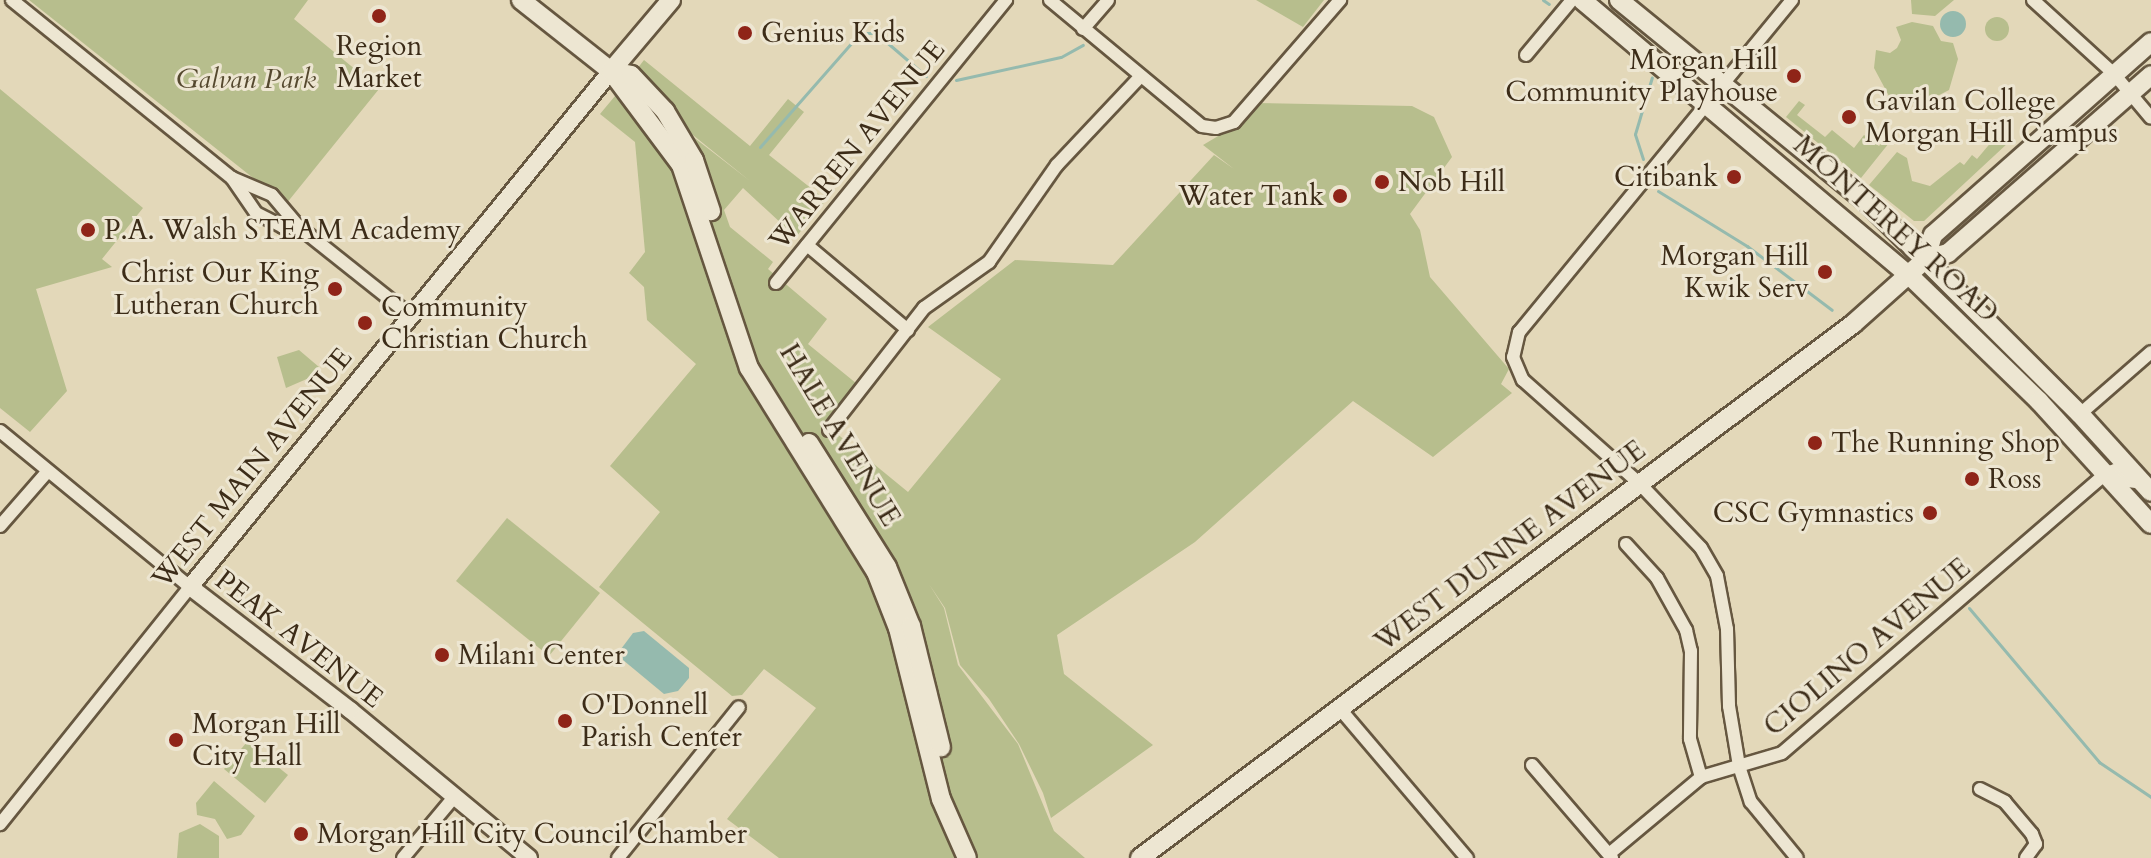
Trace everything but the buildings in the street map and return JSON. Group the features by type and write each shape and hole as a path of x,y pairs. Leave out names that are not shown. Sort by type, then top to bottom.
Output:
{"main road":[{"name":"HALE AVENUE","path":"521,0 611,71 681,165 749,368 876,572 898,628 941,799 967,858"},
{"name":"WEST MAIN AVENUE","path":"611,71 671,0"},
{"name":"MONTEREY ROAD","path":"1582,0 1709,103 1909,275 2106,473 2151,524"},
{"name":"MONTEREY ROAD","path":"1619,0 1855,191 2080,414 2147,488"},
{"path":"1926,259 1933,235 2151,42"},
{"name":"HALE AVENUE","path":"611,71 629,74 648,92 694,160 761,363 887,567 911,626 952,794 981,858"},
{"path":"1926,259 1948,253 2151,75"},
{"name":"WEST DUNNE AVENUE","path":"1140,858 1853,324 1926,259"}],"street":[{"path":"12,0 232,178 272,195 299,227 411,316"},
{"name":"WARREN AVENUE","path":"776,283 1006,0"},
{"path":"1050,0 1202,126 1216,128 1234,122 1340,0"},
{"path":"1083,29 1108,0"},
{"path":"1526,55 1572,0"},
{"path":"1792,0 1519,332 1513,357 1523,380 1640,484 1701,548 1717,576 1727,629 1729,706 1739,766 1751,802 1797,858"},
{"path":"2033,0 2114,74 2151,118"},
{"name":"WEST MAIN AVENUE","path":"0,824 611,71"},
{"path":"829,430 924,308 989,262 1057,165 1141,76"},
{"path":"232,178 256,213 283,227 299,227"},
{"path":"807,245 908,330"},
{"path":"2080,414 2151,352"},
{"name":"PEAK AVENUE","path":"0,431 529,858"},
{"path":"2106,473 2115,470 2128,481 2147,488"},
{"path":"0,526 48,471"},
{"name":"CIOLINO AVENUE","path":"1610,856 1701,777 1782,753 2106,473"},
{"path":"1626,544 1657,578 1686,630 1691,651 1690,739 1701,777"},
{"path":"618,858 739,707"},
{"path":"1340,709 1467,858"},
{"path":"1532,765 1610,856"},
{"path":"1980,789 2005,802 2032,834 2036,844 2026,858"},
{"path":"403,858 455,796"}],"green space":[{"name":"Galvan Park","path":"29,0 308,0 294,19 379,89 286,204"},
{"path":"1256,0 1324,0 1303,27"},
{"path":"1911,0 1954,0 1935,16 1912,14"},
{"path":"1997,17 2008,24 2009,29 2002,40 1997,41 1986,34 1985,29 1992,18"},
{"path":"1912,22 1933,26 1941,41 1953,43 1958,59 1949,90 1920,105 1889,96 1874,68 1876,50 1890,53 1897,48 1901,40 1896,27"},
{"path":"644,60 750,146 788,99 804,112 769,155 826,200 796,237 743,188 724,210 730,227 773,262 768,269 827,319 808,344 862,388 830,428 908,492 1001,379 928,327 1015,260 1113,265 1214,155 1234,169 1203,145 1230,129 1256,103 1412,106 1434,117 1452,157 1410,214 1420,230 1430,277 1509,369 1501,384 1512,393 1433,457 1353,401 1195,542 1057,635 1064,674 1153,745 1051,818 1043,793 1019,744 989,699 960,665 945,608 929,584 944,608 958,665 1018,744 1054,831 1085,858 779,858 727,819 816,708 764,669 742,695 732,696 599,587 660,512 610,466 696,364 647,320 644,287 629,273 645,252 635,142 600,114 625,84 750,181 627,82"},
{"path":"0,89 143,208 102,259 112,267 36,289 67,391 30,432 0,408"},
{"path":"1799,101 1805,105 1797,115 1825,137 1832,130 1854,148 1864,135 1879,146 1884,140 1889,143 1861,178 1786,117"},
{"path":"1998,134 2009,142 1924,221 1914,221 1869,185 1897,152 1907,158 1912,181 1930,186 1960,162 1964,165 1972,155 1977,159"},
{"path":"299,350 319,367 309,378 286,388 277,357"},
{"path":"507,518 600,593 549,656 456,581"},
{"path":"247,742 288,775 265,803 224,769"},
{"path":"214,781 255,816 241,835 227,839 215,819 197,815 196,803"},
{"path":"200,824 219,836 219,858 177,858 179,833"}],"water":[{"path":"1953,11 1962,15 1966,24 1962,33 1953,37 1944,33 1940,24 1944,15"},
{"path":"644,631 689,668 689,678 678,691 664,694 623,660 621,649 633,633"}],"waterway":[{"path":"1543,0 1549,4"},
{"path":"760,147 860,33 876,33 926,76"},
{"path":"956,80 1061,57 1083,45"},
{"path":"1643,159 1635,134 1652,77"},
{"path":"1658,191 1747,246 1832,310"},
{"path":"1969,608 2099,762 2151,797"}],"place":[{"name":"Region Market","path":"379,16"},
{"name":"Genius Kids","path":"745,33"},
{"name":"Morgan Hill Community Playhouse","path":"1794,76"},
{"name":"Gavilan College Morgan Hill Campus","path":"1849,117"},
{"name":"Citibank","path":"1734,177"},
{"name":"Nob Hill","path":"1382,182"},
{"name":"Water Tank","path":"1340,196"},
{"name":"P.A. Walsh STEAM Academy","path":"88,230"},
{"name":"Morgan Hill Kwik Serv","path":"1825,272"},
{"name":"Christ Our King Lutheran Church","path":"335,289"},
{"name":"Community Christian Church","path":"365,323"},
{"name":"The Running Shop","path":"1815,443"},
{"name":"Ross","path":"1972,479"},
{"name":"CSC Gymnastics","path":"1930,513"},
{"name":"Milani Center","path":"442,655"},
{"name":"O'Donnell Parish Center","path":"565,721"},
{"name":"Morgan Hill City Hall","path":"176,740"},
{"name":"Morgan Hill City Council Chamber","path":"301,834"}]}
